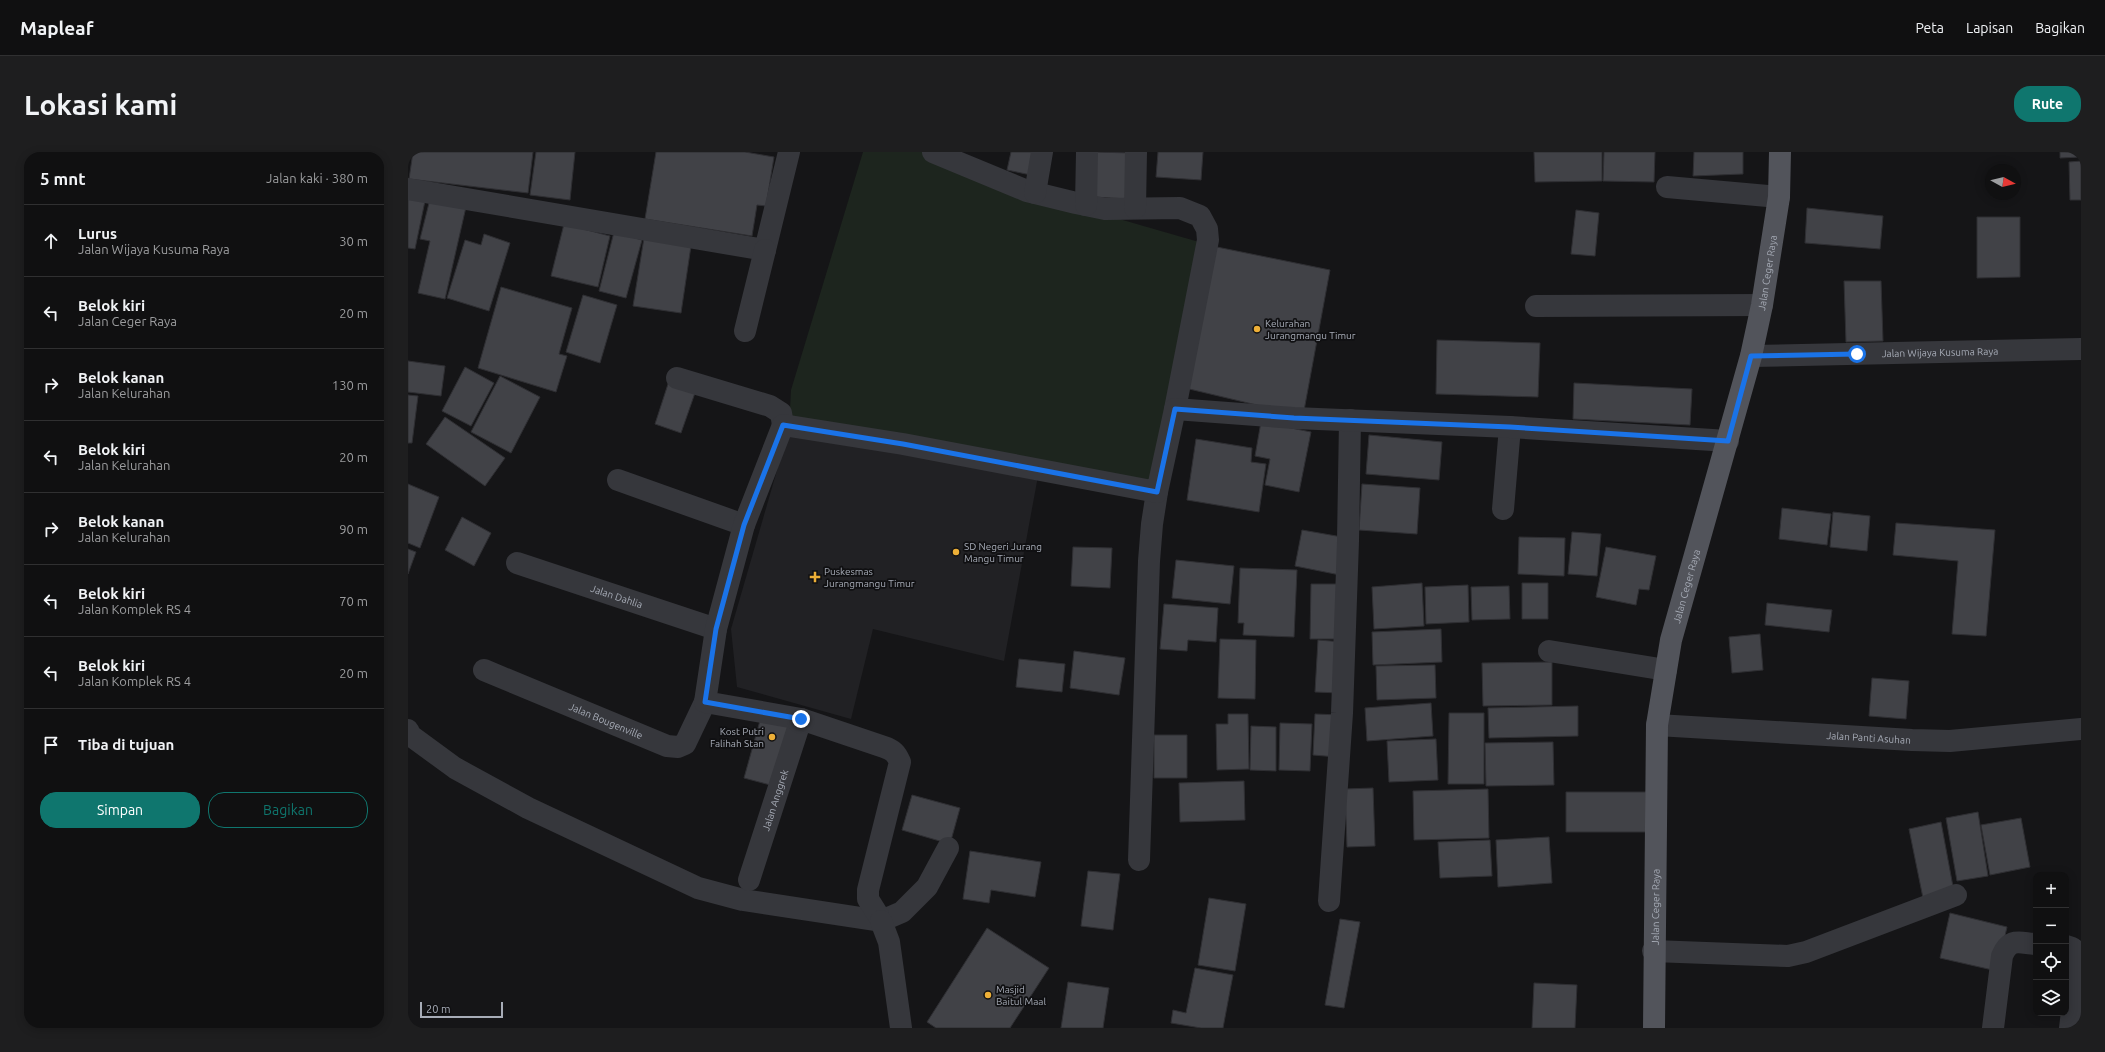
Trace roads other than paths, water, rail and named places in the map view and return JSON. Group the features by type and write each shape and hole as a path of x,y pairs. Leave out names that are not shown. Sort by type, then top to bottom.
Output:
{"main road":[{"name":"Jalan Ceger Raya","path":"1654,1028 1653,951 1657,725 1670,640 1728,441 1751,356 1762,305 1779,197 1780,152"}],"street":[{"path":"745,331 789,152"},
{"path":"933,152 1036,193 1086,205 1105,209 1180,208 1200,216 1208,229 1208,240 1157,492 1152,524 1149,561 1139,860"},
{"path":"1036,193 1042,152"},
{"path":"1086,152 1086,205"},
{"path":"1136,152 1136,208"},
{"path":"1667,187 1779,197"},
{"path":"408,188 766,250"},
{"path":"1536,306 1762,305"},
{"name":"Jalan Wijaya Kusuma Raya","path":"1751,356 2081,349"},
{"path":"677,378 770,406 781,413 788,426"},
{"path":"1175,409 1350,420 1510,427 1728,441"},
{"path":"1329,901 1342,713 1350,420"},
{"path":"788,426 903,444 1157,492"},
{"path":"788,426 744,525 716,629 705,702 801,719 888,748 897,755 900,762 868,890 868,899 879,918 889,942 901,1028"},
{"path":"1503,509 1510,427"},
{"path":"618,480 744,525"},
{"name":"Jalan Dahlia","path":"517,563 716,629"},
{"path":"1549,651 1666,670"},
{"name":"Jalan Bougenville","path":"484,670 667,746 678,747 685,744 705,702"},
{"name":"Jalan Anggrek","path":"749,880 801,719"},
{"name":"Jalan Panti Asuhan","path":"1657,725 1950,741 2081,729"},
{"path":"408,730 410,735 455,768 528,808 698,888 743,900 879,918 902,912 927,887 948,848"},
{"path":"1653,951 1788,956 1806,952 1956,895"},
{"path":"1993,1028 2002,956 2006,946 2013,942 2033,944"},
{"path":"2069,947 2079,953 2070,1028"}],"place":[{"name":"Kelurahan Jurangmangu Timur","path":"1257,329"},
{"name":"SD Negeri Jurang Mangu Timur","path":"956,552"},
{"name":"Puskesmas Jurangmangu Timur","path":"815,577"},
{"name":"Kost Putri Falihah Stan","path":"772,737"},
{"name":"Masjid Baitul Maal","path":"988,995"}]}
